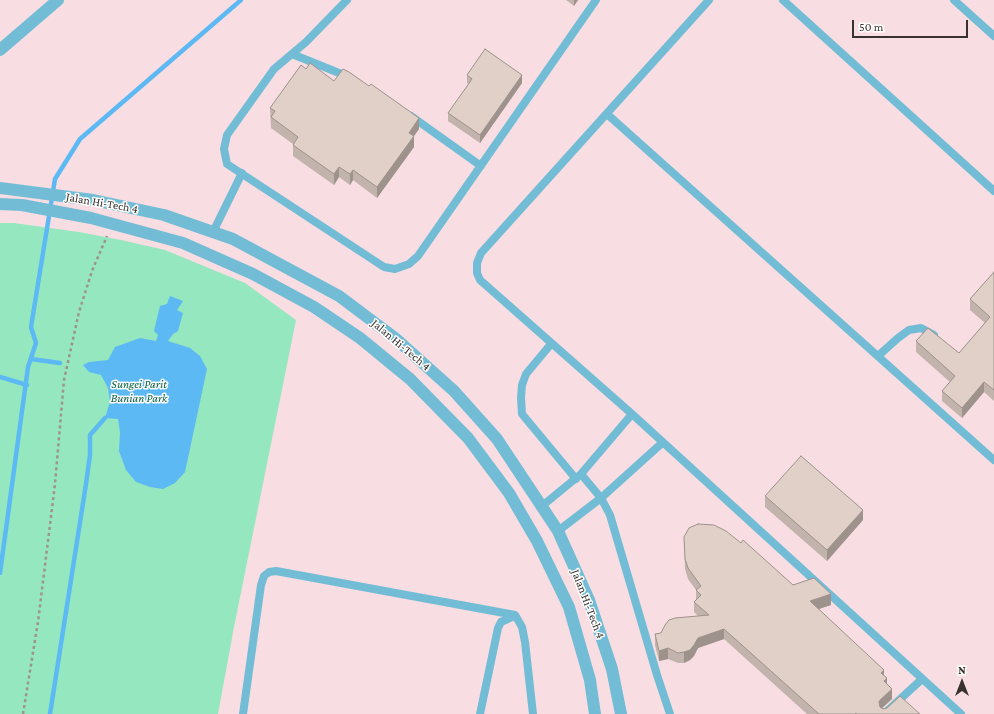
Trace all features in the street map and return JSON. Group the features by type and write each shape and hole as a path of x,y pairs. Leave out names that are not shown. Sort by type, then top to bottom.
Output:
{"street":[{"path":"0,50 58,0"},
{"name":"Jalan Hi-Tech 4","path":"0,188 93,200 164,215 233,238 340,296 395,338 454,392 497,439 558,531 589,600 612,669 622,714"},
{"name":"Jalan Hi-Tech 4","path":"0,204 22,205 91,218 183,243 253,274 314,307 360,338 410,379 468,438 509,493 537,541 569,607 590,680 595,714"}],"lane":[{"path":"347,0 274,70 227,135 224,149 227,164 384,267 395,269 409,264 418,256 596,0"},
{"path":"709,0 481,253 477,263 477,273 480,280 632,414 662,443 961,714"},
{"path":"784,0 994,191"},
{"path":"954,0 994,36"},
{"path":"292,54 360,81"},
{"path":"402,110 481,166"},
{"path":"606,114 994,460"},
{"path":"213,232 242,173"},
{"path":"878,356 909,330 920,328 929,332 940,341"},
{"path":"551,344 526,374 522,385 522,414 601,498 610,515 670,714"},
{"path":"542,506 579,476 632,414"},
{"path":"558,531 601,498 662,443"},
{"path":"243,714 261,585 264,576 269,572 276,570 515,615 522,627 525,642 533,714"},
{"path":"480,714 498,628 501,622 515,615"},
{"path":"884,714 922,679"}],"path":[{"path":"23,714 38,622 56,484 64,380 79,312 92,271 108,233"}],"shaded area":[{"path":"0,0 994,0 994,714 0,714"}],"green space":[{"name":"Sungei Parit Bunian Park","path":"0,223 14,223 79,232 165,250 245,283 296,320 234,627 218,714 0,714"}],"water":[{"path":"170,296 183,301 177,310 183,313 178,331 173,334 168,341 190,348 200,356 207,369 185,472 175,483 163,489 150,487 136,482 126,470 119,451 120,432 118,419 105,418 110,402 108,388 101,375 89,372 83,365 89,362 108,360 115,347 140,338 156,341 158,335 154,331 160,306 167,304"}],"building":[{"path":"485,49 522,75 480,135 448,113 472,79 467,75"},
{"path":"310,63 334,81 343,69 349,72 369,86 371,84 419,118 409,133 414,136 377,187 353,170 350,174 339,167 334,174 293,145 298,137 271,117 275,111 270,108 301,65 306,69"},
{"path":"994,272 994,390 984,382 962,408 942,391 955,376 916,341 928,328 959,353 990,317 970,299"},
{"path":"801,456 863,510 827,550 765,496"},
{"path":"698,524 714,525 726,531 741,543 743,540 793,585 814,578 831,594 810,601 884,670 881,673 887,678 884,681 892,689 880,700 880,707 883,709 887,708 900,696 920,714 819,714 724,629 698,638 690,650 678,653 668,648 659,651 655,634 661,633 669,620 675,618 709,615 694,602 701,595 696,590 701,586 688,568 685,559 684,537 689,528"}],"waterway":[{"path":"0,573 28,367 36,343 31,327 55,179 80,139 241,0"},
{"path":"31,359 60,363"},
{"path":"0,377 27,385"},
{"path":"50,714 86,484 90,455 90,435 105,418"}]}
